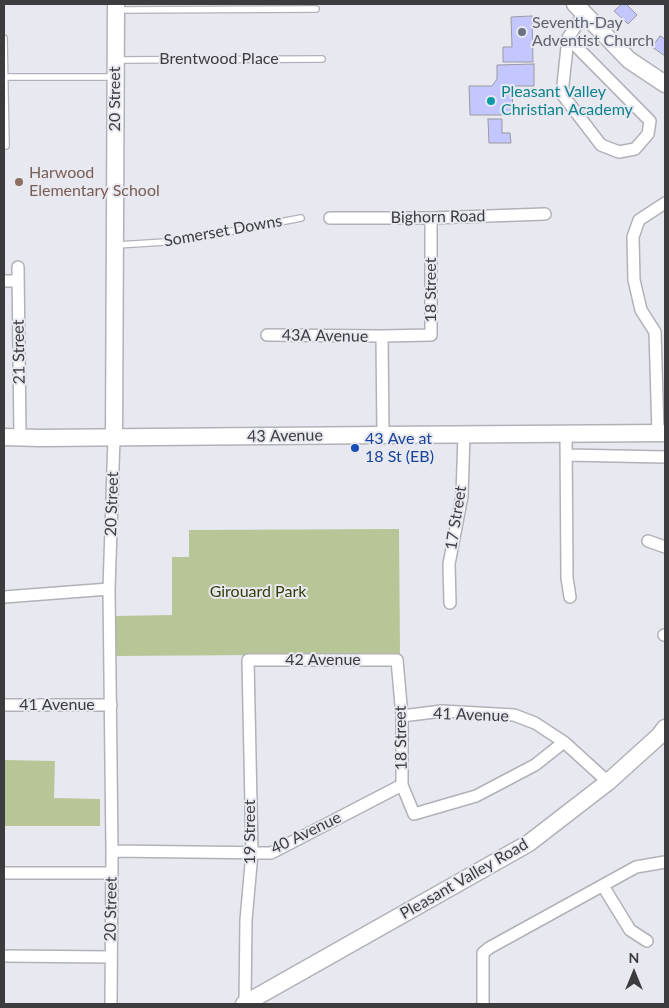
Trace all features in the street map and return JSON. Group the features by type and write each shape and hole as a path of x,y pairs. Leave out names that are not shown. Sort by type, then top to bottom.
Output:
{"street":[{"name":"20 Street","path":"111,1004 112,851 109,589 114,438 116,7"},
{"path":"568,38 650,120 648,134 634,149 619,152 601,145 562,94 568,38 580,8 629,60 665,84"},
{"name":"43 Avenue","path":"4,437 114,438 662,433 655,332 641,310 635,287 633,237 639,220 665,203"},
{"name":"Bighorn Road","path":"330,218 431,218 545,214"},
{"name":"18 Street","path":"382,336 431,335 431,218"},
{"name":"21 Street","path":"18,267 20,438"},
{"path":"4,281 18,281"},
{"name":"43A Avenue","path":"268,335 382,336"},
{"path":"382,336 383,435"},
{"name":"17 Street","path":"450,603 449,564 462,496 464,434"},
{"path":"566,434 567,578 570,597"},
{"path":"566,456 665,457"},
{"path":"648,541 665,547"},
{"path":"4,597 109,589"},
{"name":"42 Avenue","path":"248,660 397,660"},
{"name":"19 Street","path":"245,1004 246,920 252,853 248,660"},
{"name":"18 Street","path":"397,660 402,716 402,784 414,814 476,796 535,765 564,742"},
{"name":"41 Avenue","path":"4,705 111,705"},
{"name":"41 Avenue","path":"402,716 442,711 514,716 535,723 564,742 608,782"},
{"name":"Pleasant Valley Road","path":"245,1004 529,843 608,782 659,736 665,728"},
{"name":"40 Avenue","path":"112,851 271,853 402,784"},
{"path":"483,1004 483,953 489,948 636,868 665,862"},
{"path":"4,873 112,873"},
{"path":"602,886 630,930 647,940"},
{"path":"4,956 111,957"}],"lane":[{"path":"116,7 316,9"},
{"path":"4,38 6,146"},
{"name":"Brentwood Place","path":"5,78 116,68 322,59"},
{"name":"Somerset Downs","path":"115,245 181,241 301,218"}],"green space":[{"name":"Girouard Park","path":"399,529 400,654 115,656 115,616 172,615 172,557 189,557 189,530"},
{"path":"4,760 55,761 54,798 100,799 100,826 4,826"}],"building":[{"path":"622,4 626,4 637,15 628,24 614,11"},
{"name":"Seventh-Day Adventist Church","path":"532,16 533,62 503,62 503,47 512,47 511,17"},
{"path":"660,36 665,39 665,56 652,47"},
{"name":"Pleasant Valley Christian Academy","path":"534,64 534,86 512,86 513,115 470,115 469,86 492,86 497,79 497,65"},
{"path":"488,119 502,119 502,133 510,133 511,143 489,143"}],"place":[{"name":"Seventh-Day Adventist Church","path":"522,32"},
{"name":"Pleasant Valley Christian Academy","path":"491,101"},
{"name":"Harwood Elementary School","path":"19,182"},
{"name":"43 Ave at 18 St (EB)","path":"355,448"}]}
